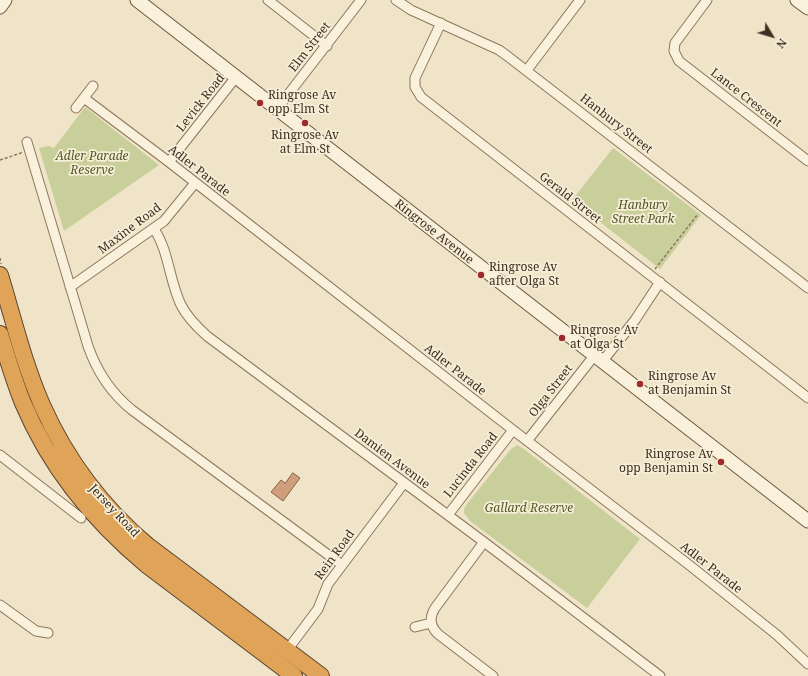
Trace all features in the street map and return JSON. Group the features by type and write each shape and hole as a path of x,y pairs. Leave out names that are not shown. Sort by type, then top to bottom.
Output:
{"highway":[{"name":"Jersey Road","path":"1,270 26,362 42,405 65,449 88,483 123,523 148,546 282,657 294,676"},
{"name":"Jersey Road","path":"0,334 23,403 38,435 60,472 97,518 127,548 147,565 282,657 321,676"}],"street":[{"path":"0,7 5,0"},
{"name":"Ringrose Avenue","path":"137,0 808,521"},
{"path":"268,0 327,46"},
{"name":"Elm Street","path":"277,109 361,0"},
{"name":"Hanbury Street","path":"396,0 410,10 499,50 527,70 808,288"},
{"path":"527,70 580,0"},
{"name":"Lance Crescent","path":"707,0 676,40 670,52 679,61 808,161"},
{"path":"797,0 808,8"},
{"name":"Gerald Street","path":"441,24 415,78 415,87 421,97 808,398"},
{"name":"Levick Road","path":"169,162 236,77"},
{"path":"76,108 93,86"},
{"name":"Adler Parade","path":"84,98 169,162 771,630 808,664"},
{"path":"27,142 92,359 102,376 121,400 342,566"},
{"name":"Maxine Road","path":"70,287 154,229 169,216 195,183"},
{"name":"Damien Avenue","path":"154,229 160,239 182,306 201,331 484,542 660,676"},
{"name":"Olga Street","path":"527,441 598,359 635,320 660,282"},
{"name":"Lucinda Road","path":"448,515 513,430"},
{"path":"0,455 81,518"},
{"name":"Rein Road","path":"282,657 318,610 325,589 404,483"},
{"path":"484,542 435,608 431,623 438,634 493,676"},
{"path":"0,605 33,629 39,632 48,633"},
{"path":"416,627 431,623"}],"path":[{"path":"0,160 21,153 27,142"},
{"path":"650,275 704,207"},
{"path":"0,258 1,270"}],"green space":[{"name":"Adler Parade Reserve","path":"85,107 159,165 64,231 39,148 49,146 54,148"},
{"name":"Hanbury Street Park","path":"613,148 701,215 660,269 572,200"},
{"name":"Gallard Reserve","path":"517,445 640,539 587,608 470,521 464,513 464,509 467,504 510,450"}],"building":[{"path":"293,473 300,478 283,501 271,492 281,480 285,483"}],"place":[{"name":"Ringrose Av opp Elm St","path":"260,103"},
{"name":"Ringrose Av at Elm St","path":"305,123"},
{"name":"Ringrose Av after Olga St","path":"481,275"},
{"name":"Ringrose Av at Olga St","path":"562,338"},
{"name":"Ringrose Av at Benjamin St","path":"640,384"},
{"name":"Ringrose Av opp Benjamin St","path":"721,462"}]}
